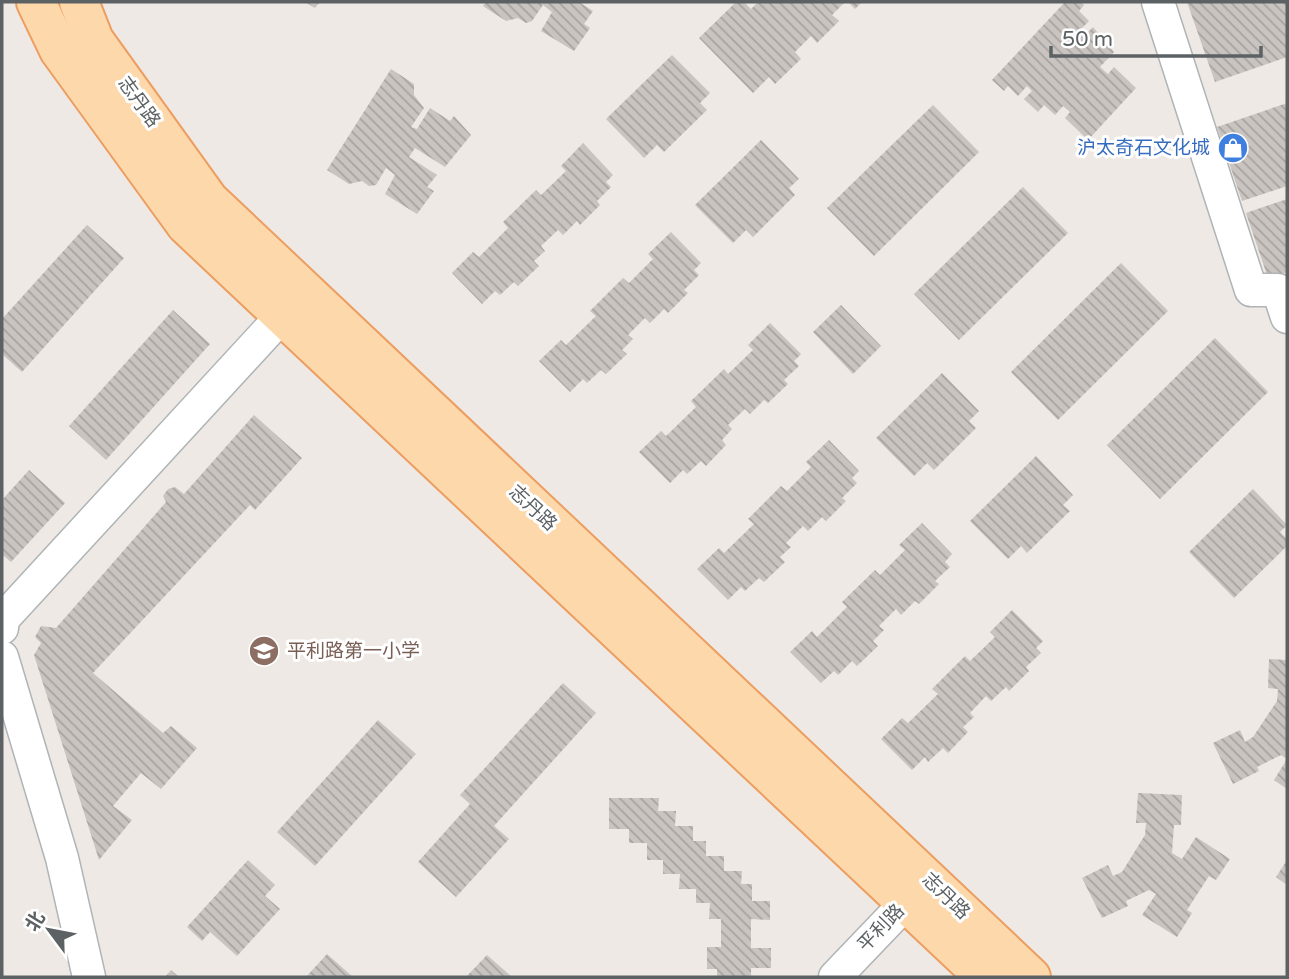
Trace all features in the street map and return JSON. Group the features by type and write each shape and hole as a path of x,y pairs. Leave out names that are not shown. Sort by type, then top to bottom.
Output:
{"main road":[{"name":"志丹路","path":"36,2 59,50 186,225 282,316 917,891 1031,977"},
{"name":"志丹路","path":"79,2 94,40 209,200 917,891 985,977"}],"street":[{"path":"1158,2 1251,290 1278,290 1287,317"},
{"path":"2,628 3,619 282,316"},
{"path":"2,657 62,859 89,977"},
{"name":"平利路","path":"835,977 917,891"}],"building":[{"path":"305,2 320,2 315,8"},
{"path":"486,2 579,2 593,11 584,24 590,28 574,51 541,31 552,12 543,5 532,21 526,23 518,18 506,21 483,6"},
{"path":"736,2 744,2 751,9 758,2 845,2 832,15 839,21 817,43 811,36 795,52 801,59 775,84 769,77 753,93 699,38"},
{"path":"848,2 862,2 855,9"},
{"path":"1065,2 1081,2 1084,5 1079,11 1089,21 1080,30 1086,34 1093,27 1114,52 1100,67 1108,74 1114,67 1136,88 1088,140 1065,118 1070,112 1063,106 1055,115 1044,105 1038,112 1024,99 1032,91 1027,86 1018,96 1008,86 1004,91 992,80"},
{"path":"1187,2 1287,2 1287,57 1215,82"},
{"path":"672,55 710,93 700,103 707,110 664,152 657,145 644,158 606,119"},
{"path":"391,69 414,84 414,95 424,108 411,127 417,129 430,108 450,121 454,116 471,135 445,167 415,148 409,157 437,175 427,187 434,191 417,214 385,194 395,175 386,168 376,185 369,186 362,181 349,184 327,170"},
{"path":"1287,103 1287,186 1242,201 1217,127"},
{"path":"933,105 979,152 874,256 827,208"},
{"path":"761,140 799,179 789,188 795,195 753,237 746,230 733,243 695,205"},
{"path":"583,143 613,175 606,182 611,187 597,201 600,205 580,225 577,221 563,235 558,230 541,246 545,251 534,261 539,266 518,286 514,282 500,295 495,291 482,304 452,273 473,252 479,257 508,228 503,222 536,190 541,195 566,171 561,166"},
{"path":"1023,187 1068,233 959,340 914,294"},
{"path":"1287,199 1287,272 1268,278 1246,213"},
{"path":"87,225 124,258 22,372 2,354 2,319"},
{"path":"671,232 701,263 694,270 699,275 684,290 688,293 668,313 664,309 650,323 645,318 628,335 633,339 622,350 627,354 606,374 601,370 587,383 583,379 570,392 539,361 561,340 566,345 596,316 590,311 623,278 629,283 653,259 648,254"},
{"path":"1121,263 1168,311 1058,420 1011,372"},
{"path":"841,305 881,346 853,374 813,332"},
{"path":"173,310 210,344 106,460 69,426"},
{"path":"770,323 801,354 794,361 799,366 784,380 788,384 768,403 764,400 750,414 745,409 728,425 732,429 722,440 726,445 706,466 701,461 687,474 683,470 670,483 639,452 661,431 666,436 696,407 691,401 724,369 728,374 753,350 748,345"},
{"path":"1215,338 1268,392 1160,499 1107,445"},
{"path":"942,373 979,411 969,421 976,428 934,470 927,463 914,476 876,438"},
{"path":"254,415 302,458 255,510 250,505 93,673 163,733 171,726 197,748 161,789 141,773 113,806 132,820 99,860 34,655 41,643 35,637 41,626 56,628 166,502 163,496 168,489 175,487 184,494"},
{"path":"829,440 859,471 852,478 857,483 842,498 846,501 826,521 822,517 808,531 803,526 786,543 791,547 780,557 785,562 764,582 759,578 745,591 741,587 728,600 697,569 719,548 724,553 754,524 748,519 781,486 787,491 811,467 806,462"},
{"path":"1036,456 1073,495 1063,505 1070,511 1027,553 1021,546 1008,559 970,521"},
{"path":"29,470 65,503 11,562 4,556 2,558 2,500"},
{"path":"1253,489 1287,525 1280,532 1287,539 1287,546 1234,598 1189,552"},
{"path":"922,523 952,554 945,562 950,567 935,581 939,584 919,604 915,601 901,615 896,609 879,626 884,630 873,641 878,646 857,666 852,661 838,675 834,671 821,683 790,652 812,631 817,637 847,607 842,602 875,570 880,575 905,550 899,545"},
{"path":"1012,610 1043,641 1036,648 1041,653 1026,667 1029,671 1009,691 1006,687 991,701 986,696 970,713 974,717 963,727 968,732 948,753 943,748 928,762 925,757 912,770 881,739 902,718 908,723 938,694 932,689 965,656 970,661 995,637 990,632"},
{"path":"1269,659 1287,660 1287,759 1281,755 1257,767 1259,771 1233,784 1213,743 1240,730 1245,742 1253,737 1277,701 1278,689 1268,688"},
{"path":"563,683 596,713 494,826 509,839 456,897 418,862 470,804 460,795"},
{"path":"378,720 416,754 315,866 277,832"},
{"path":"1287,759 1287,789 1274,780"},
{"path":"1138,793 1182,795 1181,825 1174,825 1172,853 1182,859 1196,837 1230,859 1216,880 1209,876 1187,910 1192,913 1177,937 1142,915 1156,894 1149,890 1126,901 1128,906 1102,918 1082,878 1108,865 1113,876 1122,872 1145,835 1146,823 1136,823"},
{"path":"609,798 659,798 658,811 676,811 675,826 693,826 693,841 706,841 706,856 724,856 724,871 742,871 741,884 752,884 752,901 770,901 770,920 751,919 751,948 771,948 771,968 751,968 751,977 717,977 717,969 707,969 707,947 721,947 721,919 709,919 710,903 696,903 696,889 679,889 680,874 663,874 663,860 647,860 647,843 629,843 629,829 609,829"},
{"path":"248,860 275,885 265,896 280,909 237,956 210,932 202,941 187,927"},
{"path":"1287,860 1287,885 1276,877"},
{"path":"327,954 353,977 306,977"},
{"path":"487,955 512,977 466,977"},
{"path":"171,970 179,977 165,977"}],"place":[{"name":"沪太奇石文化城","path":"1233,148"},
{"name":"平利路第一小学","path":"264,651"}]}
